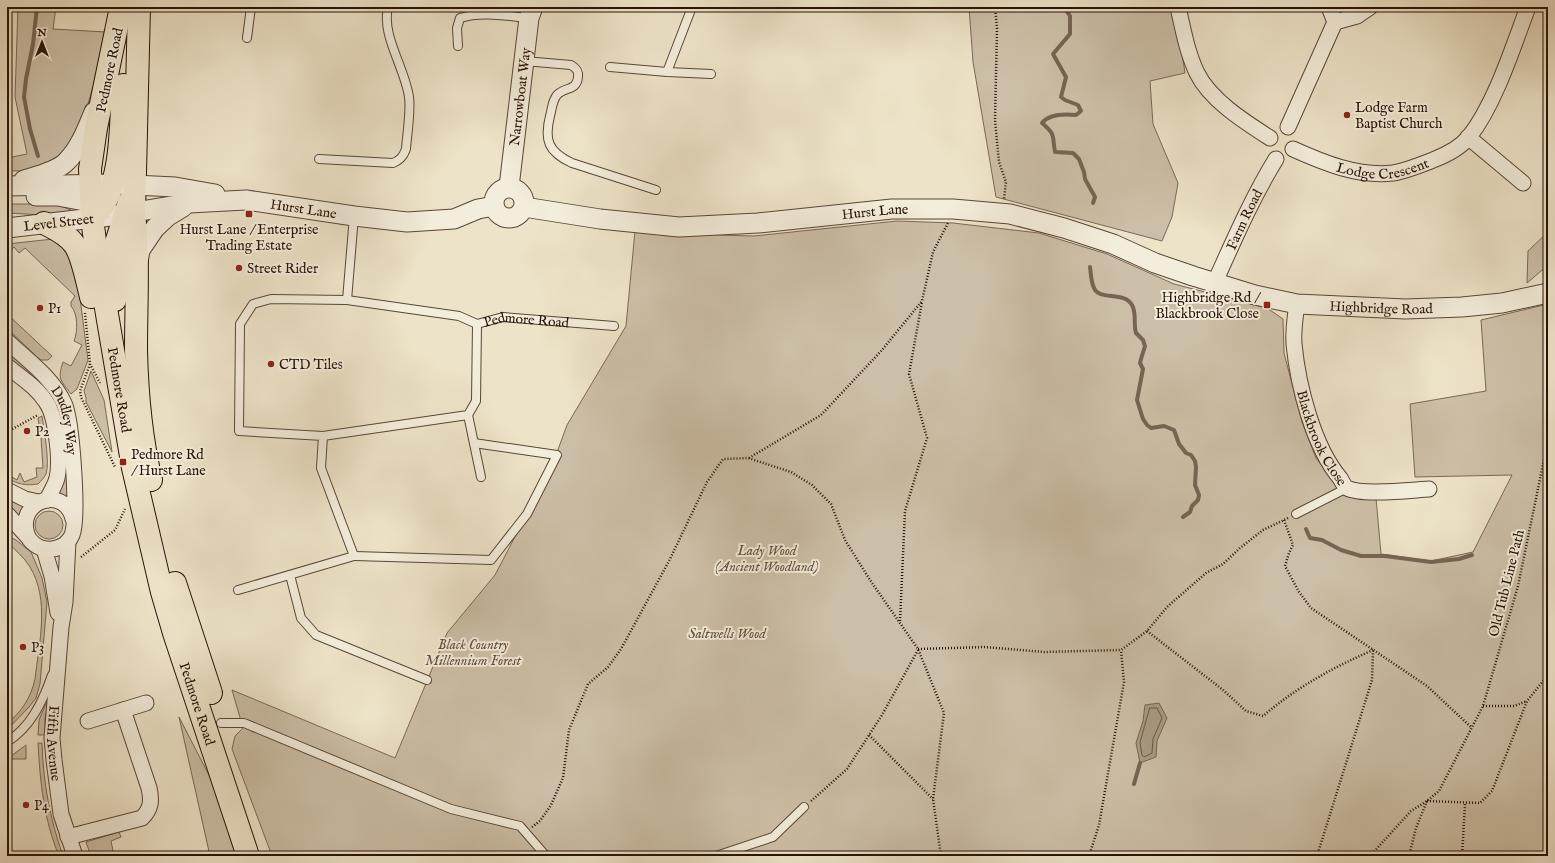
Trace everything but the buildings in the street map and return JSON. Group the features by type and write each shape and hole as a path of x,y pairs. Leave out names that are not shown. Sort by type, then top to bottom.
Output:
{"highway":[{"name":"Pedmore Road","path":"121,7 96,128 90,169 109,208 137,242 136,351 138,397 149,471 176,586 264,856"},
{"path":"122,402 119,343 114,293 116,243 109,208 118,162 124,70 134,7"},
{"name":"Pedmore Road","path":"109,208 134,184 139,7"},
{"name":"Pedmore Road","path":"109,208 122,402 133,468 162,592 248,856"},
{"path":"37,224 61,232 75,245 87,276 104,374 122,402"}],"street":[{"path":"1178,7 1189,53 1197,74 1219,102 1241,120 1270,138"},
{"path":"1329,7 1336,22"},
{"path":"1288,127 1336,22 1357,16 1370,7"},
{"name":"Lodge Crescent","path":"1293,149 1330,165 1346,169 1372,173 1392,173 1410,169 1444,155 1459,146 1468,137 1493,96 1528,7"},
{"name":"Narrowboat Way","path":"508,188 523,61 531,13"},
{"path":"7,181 21,181 45,173 66,162 80,144 105,85"},
{"path":"1284,126 1288,127 1294,135 1293,149 1287,156 1276,159 1269,151 1270,138 1279,128 1284,126"},
{"path":"1468,137 1524,183"},
{"name":"Farm Road","path":"1215,282 1235,236 1261,183 1276,159"},
{"path":"113,184 175,187 246,200"},
{"path":"7,186 109,208"},
{"path":"508,188 514,188 520,192 525,202 521,213 517,216 508,218 498,214 494,206 496,195 500,191 508,188"},
{"path":"7,195 58,196 109,208"},
{"name":"Hurst Lane","path":"109,208 246,200 354,216 407,222 454,218 478,209 494,206"},
{"path":"137,279 140,250 155,228 168,216 189,203"},
{"name":"Hurst Lane","path":"524,207 600,219 679,227 758,223 892,209 953,209 1003,214 1064,228 1113,244 1155,263 1215,282"},
{"name":"Level Street","path":"7,228 37,224 109,208"},
{"path":"7,218 37,224"},
{"path":"7,232 37,224"},
{"name":"Highbridge Road","path":"1215,282 1256,295 1297,304 1405,309 1462,307 1502,303 1548,293"},
{"name":"Blackbrook Close","path":"1297,304 1294,342 1301,385 1311,423 1323,452 1335,473 1347,488 1363,492 1429,490"},
{"name":"Dudley Way","path":"7,341 47,378 64,404 68,414 74,474 74,522"},
{"name":"Dudley Way","path":"7,366 35,390 46,402 52,415 58,460 57,477 42,501"},
{"path":"7,490 25,499 60,502 70,511 74,522 72,534 68,541 57,548 44,549 32,543 7,514"},
{"path":"27,536 24,526 26,516 32,508 42,501"},
{"name":"Fifth Avenue","path":"68,541 65,602 61,628 52,738 61,814 75,856"},
{"name":"Fifth Avenue","path":"44,549 52,576 61,628"},
{"path":"88,722 146,703"},
{"path":"68,837 142,818 147,813 152,798 123,710"}],"lane":[{"path":"247,38 251,7"},
{"path":"319,159 393,163 404,156 406,149 409,98 387,28 386,16 388,7"},
{"path":"667,72 692,7"},
{"path":"458,46 457,28 460,18 468,15 531,13"},
{"path":"523,61 571,65 576,68 579,74 578,82 575,86 557,95 554,101 546,130 549,145 555,152 572,163 656,190"},
{"path":"610,67 712,74"},
{"path":"347,300 354,216"},
{"name":"Pedmore Road","path":"323,436 239,431 240,324 252,304 271,299 347,300 459,316 477,324 504,317 614,326"},
{"path":"477,324 476,401 468,415 481,477"},
{"path":"354,556 321,468 323,436 468,415"},
{"path":"238,590 354,556 491,560 527,514 557,455 474,443"},
{"path":"1296,514 1347,488"},
{"path":"290,575 301,618 316,635 427,680"},
{"path":"7,742 35,716 47,690 59,653"},
{"path":"221,723 244,723 451,809 520,826 546,856"},
{"path":"716,856 773,837 804,807"}],"path":[{"path":"995,7 997,28 995,120 999,162 1006,182 1003,214"},
{"path":"900,622 905,511 927,438 909,374 922,301 933,252 948,226 953,209"},
{"path":"748,458 821,415 882,350 922,301"},
{"path":"90,364 80,391 81,397 116,469"},
{"path":"7,432 34,417"},
{"name":"Old Tub Line Path","path":"1427,801 1438,791 1483,706 1518,586 1548,440"},
{"path":"525,832 540,821 554,798 563,778 569,730 588,684 608,667 621,649 668,561 706,482 723,459 748,458 791,472 812,485 831,504 845,540 870,580 918,649 944,713 933,799 941,856"},
{"path":"77,559 115,530 128,503"},
{"path":"918,649 985,647 1044,652 1121,650 1147,631 1167,607 1206,573 1223,564 1263,530 1296,514"},
{"path":"1284,520 1293,545 1285,566 1299,592 1311,608 1427,686 1472,728"},
{"path":"1147,631 1223,690 1246,711 1263,716 1282,700 1334,668 1373,650"},
{"path":"804,807 847,769 870,735 918,649"},
{"path":"1089,856 1099,825 1124,682 1121,650"},
{"path":"1317,856 1372,680 1373,650"},
{"path":"1370,856 1411,811 1427,801 1465,804 1480,803 1492,791 1527,701 1548,675"},
{"path":"1483,706 1514,706 1527,701"},
{"path":"870,735 933,799"},
{"path":"1409,856 1416,828 1427,801"},
{"path":"1462,856 1465,804"}],"green space":[{"path":"18,7 56,7 53,29 106,32 91,95 70,146 63,154 49,163 23,171 7,170 7,158 27,154 15,97"},
{"path":"969,7 1175,7 1185,73 1150,81 1153,124 1178,183 1172,217 1162,241 996,197 973,62"},
{"path":"7,204 60,204 61,206 73,211 44,215 7,213"},
{"name":"Saltwells Wood","path":"897,221 953,223 1039,233 1107,254 1174,284 1267,308 1283,319 1284,353 1302,422 1316,458 1344,492 1376,498 1381,554 1431,561 1473,552 1512,475 1415,477 1410,404 1486,391 1481,320 1548,304 1548,856 272,856 232,749 235,736 243,728 232,690 395,758 447,633 495,575 552,466 567,425 626,326 635,231 647,233 754,236"},
{"path":"1548,232 1548,265 1527,283 1528,251"},
{"path":"53,239 59,241 70,254 79,290 88,360 77,389 71,394 62,382 60,373 63,362 71,366 82,345 74,341 77,323 71,302 75,296 25,248 19,253 14,247 7,255 7,244"},
{"path":"7,314 52,356 48,360 41,360 37,357 7,328"},
{"path":"7,350 48,390 55,400 52,401 7,355"},
{"path":"91,371 104,400 112,452 86,402 84,391"},
{"path":"61,413 64,428 68,498 57,495 58,414"},
{"path":"42,416 47,454 46,474 38,484 26,485 14,482 7,478 7,474 17,480 20,473 24,482 37,477 36,468 43,468 38,418"},
{"path":"7,499 23,506 19,518 7,505"},
{"path":"49,511 59,515 63,525 59,535 49,539 39,535 35,525 39,515"},
{"path":"7,536 16,540 31,552 42,578 47,602 40,684 36,698 7,730 7,724 17,715 25,704 33,686 42,622 40,593 36,580 28,563 7,542"},
{"path":"49,697 45,718 45,735 38,735 39,720"},
{"path":"179,717 213,783 236,856 210,856"},
{"path":"38,743 42,743 48,800 54,828 63,856 59,856 46,815 40,772"},
{"path":"26,745 26,759 7,759"},
{"path":"119,832 121,837 111,841 114,856 91,856 86,842"}],"water":[{"path":"1159,703 1167,718 1157,741 1156,757 1140,763 1136,743 1143,721 1145,705"}],"waterway":[{"path":"37,7 33,44 24,97 30,129 38,156"},
{"path":"1064,7 1070,16 1070,34 1053,54 1066,77 1061,97 1078,105 1081,111 1076,115 1053,116 1042,123 1050,130 1055,152 1073,153 1079,159 1085,179 1095,197 1093,203"},
{"path":"1090,267 1092,283 1097,292 1123,298 1132,305 1135,315 1136,333 1143,340 1145,346 1140,363 1143,369 1137,400 1143,419 1151,428 1164,426 1174,430 1179,444 1195,461 1195,485 1199,495 1198,500 1192,506 1190,512 1183,517"},
{"path":"1306,529 1310,538 1322,540 1341,550 1361,556 1385,556 1431,562 1459,559 1472,555"},
{"path":"1134,784 1140,763"}],"place":[{"name":"Lodge Farm Baptist Church","path":"1347,115"},
{"name":"Hurst Lane / Enterprise Trading Estate","path":"249,214"},
{"name":"Street Rider","path":"239,268"},
{"name":"Highbridge Rd / Blackbrook Close","path":"1267,305"},
{"name":"P1","path":"40,308"},
{"name":"CTD Tiles","path":"271,364"},
{"name":"P2","path":"27,431"},
{"name":"Pedmore Rd / Hurst Lane","path":"123,462"},
{"name":"P3","path":"23,647"},
{"name":"P4","path":"26,805"}],"park label":[{"name":"Lady Wood (Ancient Woodland)","path":"767,558"},
{"name":"Black Country Millennium Forest","path":"473,652"}]}
